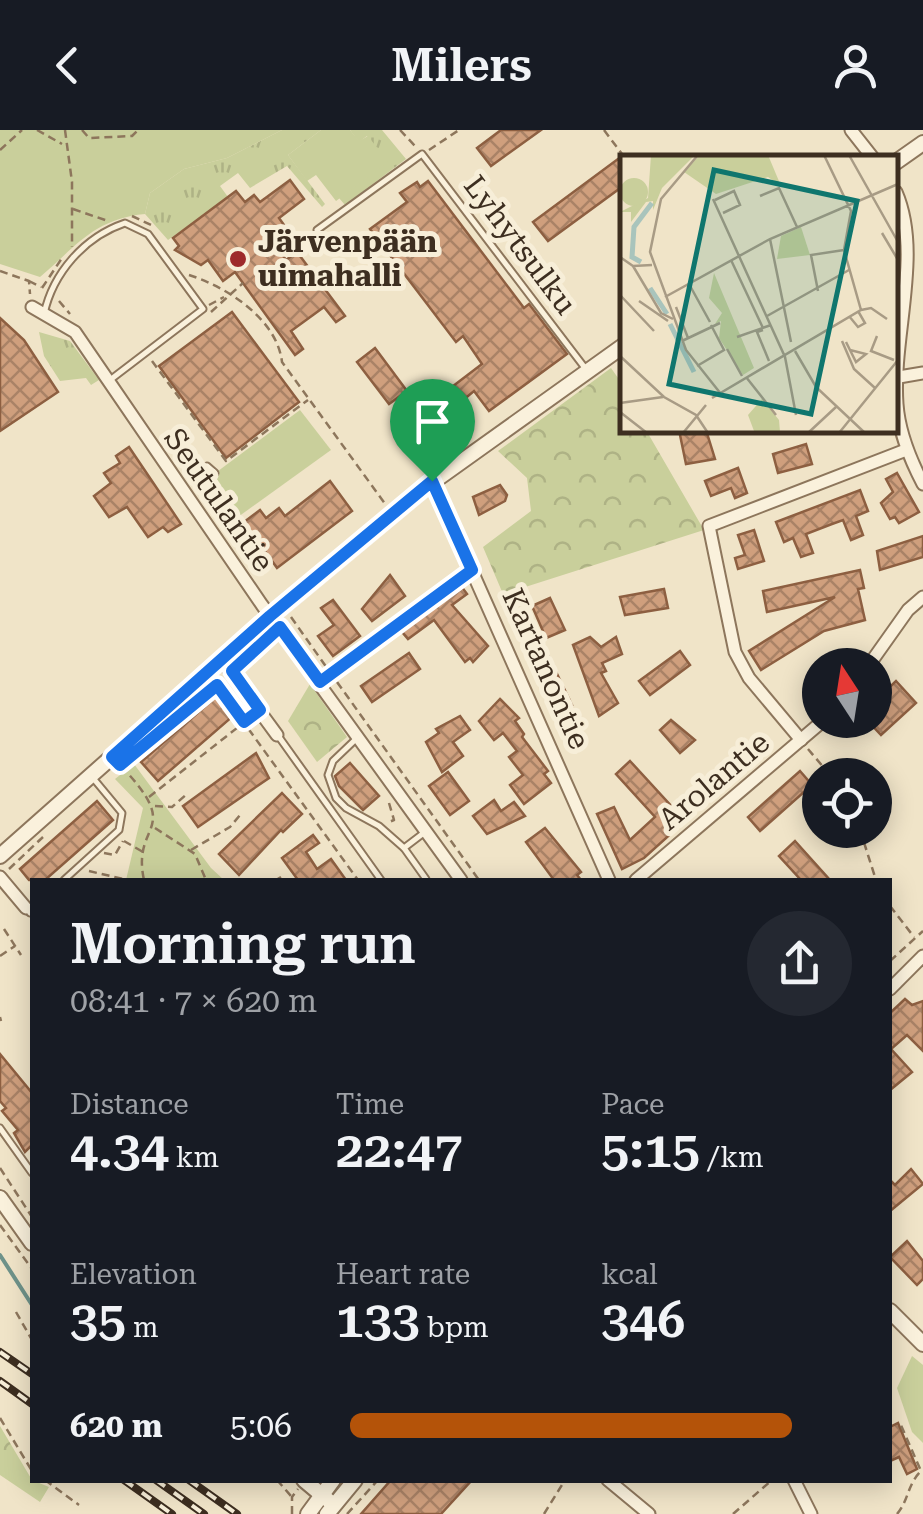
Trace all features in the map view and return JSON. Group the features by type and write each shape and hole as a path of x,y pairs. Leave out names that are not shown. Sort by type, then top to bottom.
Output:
{"street":[{"path":"851,130 871,155"},
{"path":"898,161 923,143"},
{"path":"898,197 913,237 898,390"},
{"name":"Seutulantie","path":"32,306 75,332 275,622 326,678 359,737 461,878"},
{"path":"0,856 227,666 275,622 287,602 432,481 620,348"},
{"path":"899,377 923,373"},
{"path":"898,409 906,450 923,484"},
{"path":"800,740 749,678 735,652 709,526 906,450"},
{"name":"Kartanontie","path":"432,481 608,878"},
{"path":"881,648 908,610 923,598"},
{"path":"227,666 277,735"},
{"name":"Arolantie","path":"638,878 802,738"},
{"path":"0,877 30,912"},
{"path":"892,986 920,965"},
{"path":"0,1198 30,1229"},
{"path":"892,1313 923,1344"},
{"path":"307,1483 327,1505"},
{"path":"308,1514 327,1505 352,1483"},
{"path":"612,1483 649,1514"},
{"path":"796,1483 811,1514"}],"lane":[{"path":"317,230 422,154"},
{"name":"Lyhytsulku","path":"422,154 587,370"},
{"path":"44,314 52,282 64,266 116,226 133,223 148,234 203,309 108,382"},
{"path":"207,466 215,473"},
{"path":"326,678 472,570"},
{"path":"277,735 380,878"},
{"path":"359,737 332,761 330,785 346,808 379,826 404,848 425,878"},
{"path":"66,878 114,835 122,813 95,780"},
{"path":"404,848 426,831"},
{"path":"0,1128 30,1170"}],"path":[{"path":"0,150 22,130"},
{"path":"38,130 64,145"},
{"path":"65,130 73,250"},
{"path":"82,130 89,138 132,136 138,130"},
{"path":"400,130 422,154 459,130"},
{"path":"604,130 624,155"},
{"path":"72,208 112,220 98,231"},
{"path":"126,216 144,220 161,239"},
{"path":"42,288 54,265 85,240"},
{"path":"181,265 190,277 206,279 230,294 280,340 282,362 386,506"},
{"path":"0,271 29,281 32,306"},
{"path":"203,309 243,283"},
{"path":"150,358 226,461 309,399"},
{"path":"287,602 326,678 477,878"},
{"path":"162,731 217,685 227,666 275,622 292,618"},
{"path":"217,685 357,878"},
{"path":"149,798 260,710"},
{"path":"800,740 815,758"},
{"path":"95,780 116,761 149,798 154,827 144,852 144,878"},
{"path":"153,806 172,806 188,793"},
{"path":"379,826 394,820 390,794"},
{"path":"191,850 230,828 240,814"},
{"path":"154,827 191,850 205,878"},
{"path":"0,877 48,832"},
{"path":"114,835 144,852"},
{"path":"97,850 115,855 123,841"},
{"path":"866,848 875,878"},
{"path":"76,868 118,878"},
{"path":"892,909 915,938"},
{"path":"4,929 21,954"},
{"path":"892,960 923,931"},
{"path":"0,956 17,944"},
{"path":"0,1168 26,1209 30,1229"},
{"path":"26,1209 30,1207"},
{"path":"0,1225 30,1267"},
{"path":"16,1312 30,1336"},
{"path":"0,1418 30,1468"},
{"path":"897,1514 906,1504 907,1488 922,1471 900,1422"},
{"path":"49,1483 79,1505"},
{"path":"280,1483 292,1497 292,1514"},
{"path":"347,1514 375,1483"},
{"path":"544,1514 563,1483"},
{"path":"733,1514 769,1483"}],"green space":[{"path":"0,130 282,130 227,158 184,169 150,193 145,214 98,228 40,277 0,264"},
{"path":"282,130 321,130 288,155 325,204 322,207 287,166 250,188 238,173 220,186 228,197 168,240 145,214 150,193 184,169 227,158"},
{"path":"321,130 350,130 359,141 368,136 388,162 336,201 316,175 307,181 288,155"},
{"path":"350,130 382,130 406,159 345,205 339,198 387,162 367,136 359,142"},
{"path":"39,332 70,341 99,380 91,385 86,378 60,381 44,356"},
{"path":"611,368 620,381 620,432 647,432 704,530 503,594 483,547 531,511 527,478 498,451"},
{"path":"300,410 331,450 231,522 202,483"},
{"path":"310,684 347,737 317,762 288,721"},
{"path":"134,764 222,878 126,878 143,808 115,779"},
{"path":"912,1356 923,1365 923,1443 912,1432 897,1388"},
{"path":"0,1426 30,1483 49,1487 40,1502 0,1475"}],"building":[{"path":"501,130 541,130 491,166 477,148"},
{"path":"618,159 620,188 548,241 533,222"},
{"name":"Järvenpään uimahalli","path":"290,180 304,199 279,218 289,232 274,243 286,260 297,252 345,316 336,322 324,307 291,331 303,349 295,355 235,272 223,281 208,260 201,265 175,250 179,246 173,238 236,191 245,202 254,195 260,202"},
{"path":"428,181 524,308 529,304 567,354 489,411 474,391 450,411 440,396 482,364 463,336 456,342 370,229 407,202 400,193 417,182 420,187"},
{"path":"232,312 299,402 226,458 159,366"},
{"path":"0,318 24,340 58,392 0,431"},
{"path":"375,348 407,391 389,404 357,362"},
{"path":"679,432 707,432 715,459 686,464"},
{"path":"806,444 812,464 778,473 773,454"},
{"path":"129,447 181,524 168,532 163,527 148,537 127,507 109,517 94,496 111,483 104,473 120,463 116,456"},
{"path":"738,468 747,493 735,498 731,488 711,496 705,481"},
{"path":"897,473 919,512 899,523 895,517 890,519 881,503 893,492 886,479"},
{"path":"330,481 352,511 277,568 244,522 260,510 266,518 279,508 285,516"},
{"path":"500,485 507,495 505,501 479,515 473,497"},
{"path":"860,490 868,511 856,516 863,535 851,540 843,520 806,534 813,553 801,557 793,538 784,542 776,522"},
{"path":"754,530 764,561 738,569 735,558 745,555 738,535"},
{"path":"923,536 923,557 880,570 877,551"},
{"path":"860,570 864,588 858,589 865,620 824,631 761,670 749,651 835,597 767,612 763,591"},
{"path":"390,575 405,596 372,621 362,609"},
{"path":"461,586 467,594 452,605 488,646 473,662 470,658 465,662 434,620 408,639 402,632"},
{"path":"664,589 668,608 625,615 620,597"},
{"path":"550,598 565,630 546,638 532,606"},
{"path":"333,600 360,636 333,656 318,636 334,625 321,608"},
{"path":"590,637 601,647 616,637 622,654 602,663 606,671 601,673 618,703 599,716 573,645"},
{"path":"680,651 690,665 650,695 639,681"},
{"path":"409,653 420,669 372,702 361,686"},
{"path":"547,653 572,705 567,708 578,734 566,739 531,661"},
{"path":"896,681 916,703 892,725 892,685"},
{"path":"216,697 233,716 158,781 141,762"},
{"path":"500,699 519,718 515,721 524,734 522,737 548,771 544,774 551,783 524,804 510,785 523,775 509,757 517,751 503,733 494,740 479,721"},
{"path":"460,716 470,730 453,742 463,756 442,772 426,742 439,733 436,729"},
{"path":"671,720 695,740 680,753 660,730"},
{"path":"256,753 269,778 198,827 183,806"},
{"path":"630,761 685,821 644,858 622,869 597,814 614,807 630,840 655,817 616,774"},
{"path":"350,763 379,796 363,810 339,786 335,776"},
{"path":"800,771 802,773 802,794 760,831 748,817"},
{"path":"448,772 469,801 450,815 429,786"},
{"path":"282,793 302,814 281,830 239,875 219,854"},
{"path":"494,800 501,811 514,802 525,816 487,834 473,816"},
{"path":"97,801 113,820 47,878 29,880 20,869"},
{"path":"545,828 581,872 577,875 579,878 553,878 526,842"},
{"path":"313,835 319,843 306,852 317,869 331,859 345,878 297,878 282,858"},
{"path":"795,841 828,878 799,878 779,856"},
{"path":"905,999 912,1005 923,1001 923,1051 907,1035 892,1048 892,1011"},
{"path":"892,1050 912,1072 892,1088"},
{"path":"0,1054 30,1091 30,1147 25,1152 14,1133 18,1130 2,1111 6,1108 0,1101"},
{"path":"911,1169 923,1184 892,1209 892,1182 895,1185"},
{"path":"907,1241 923,1261 923,1279 917,1285 892,1255"},
{"path":"898,1423 917,1469 907,1474 899,1457 892,1460 892,1426"},
{"path":"388,1483 469,1483 441,1514 361,1514"}],"waterway":[{"path":"0,1255 30,1302"}],"railway":[{"path":"0,1352 30,1373"},
{"path":"0,1381 30,1403"},
{"path":"128,1483 172,1514"},
{"path":"160,1483 204,1514"},
{"path":"193,1483 237,1514"}],"place":[{"name":"Järvenpään uimahalli","path":"238,259"}],"route":[{"path":"432,481 472,570 320,682 280,627 232,671 260,710 244,722 217,685 120,765 112,757 270,616 432,481"}]}
